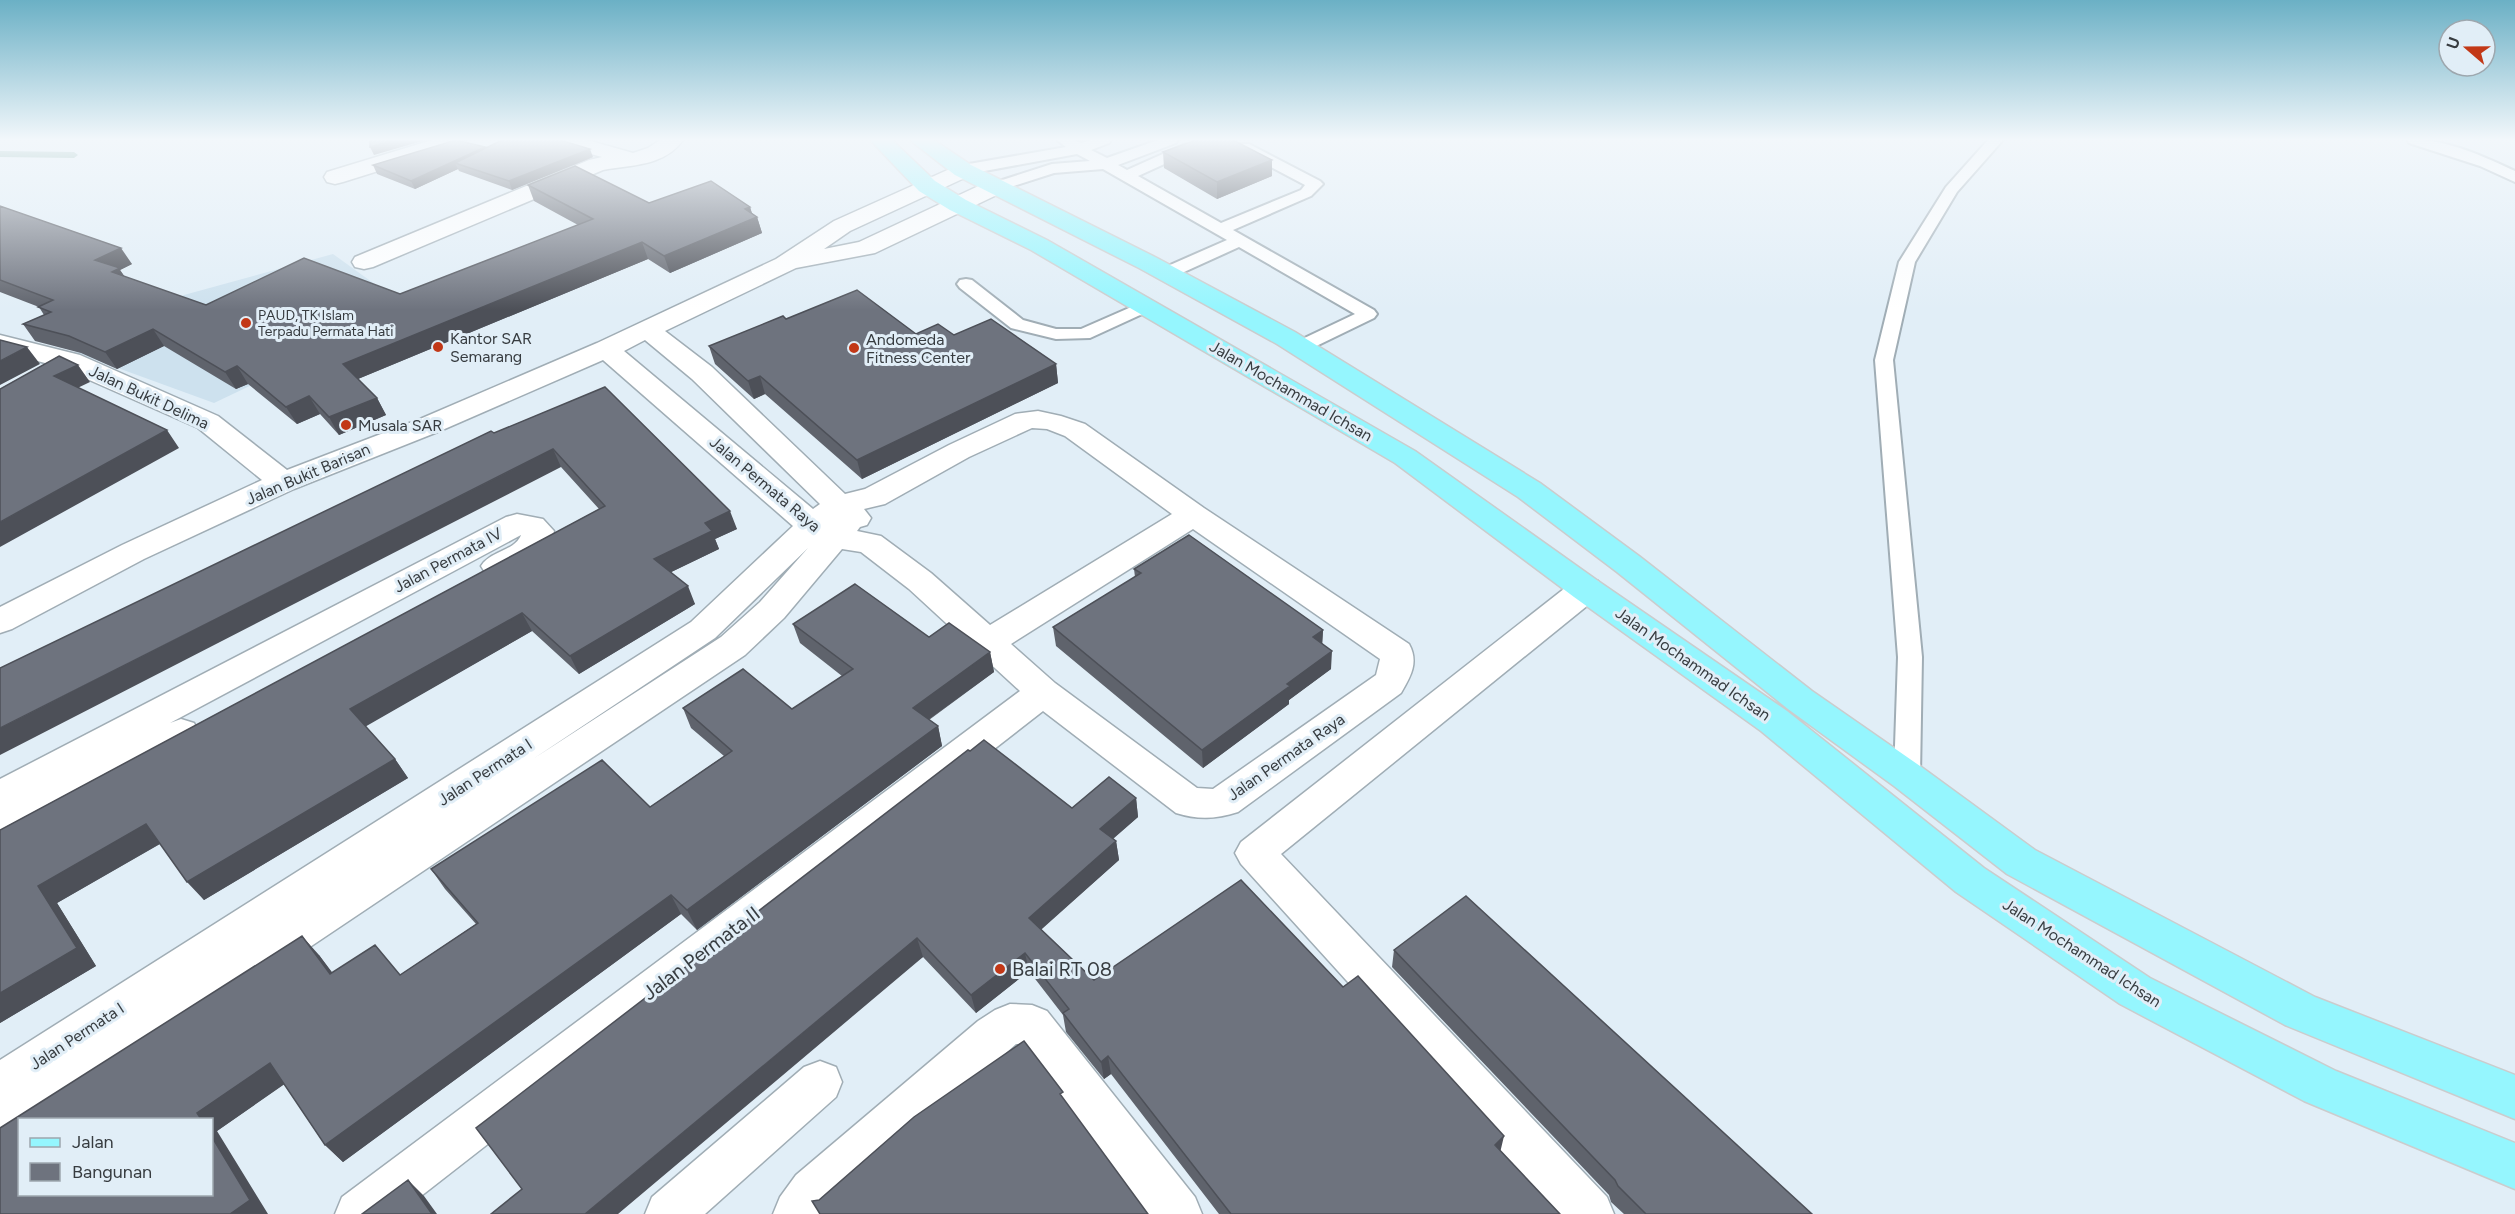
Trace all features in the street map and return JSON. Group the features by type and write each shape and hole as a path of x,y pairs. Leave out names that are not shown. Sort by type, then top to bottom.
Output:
{"main road":[{"name":"Jalan Mochammad Ichsan","path":"944,197 1039,245 1405,457 1586,589 1774,721 1970,880 2135,991 2320,1086 2515,1166"},
{"name":"Jalan Mochammad Ichsan","path":"1014,197 1167,273 1300,347 1528,490 1628,564 1800,700 1907,776 2021,862 2300,1011 2515,1097"},
{"path":"1490,518 1528,490"}],"street":[{"path":"364,262 521,197"},
{"name":"Jalan Bukit Barisan","path":"0,621 133,552 283,482 430,425 606,349 786,264 842,226 904,197"},
{"name":"Jalan Bukit Barisan","path":"786,264 866,248 975,197"},
{"name":"Jalan Permata Raya","path":"647,329 702,374 859,515 920,581 1043,692 1189,802 1214,804 1225,801 1389,684 1398,667 1397,653 1193,515 1075,430 1055,422 1025,420 959,451 859,515"},
{"name":"Jalan Bukit Delima","path":"0,343 70,361 208,422 283,482"},
{"name":"Jalan Permata Raya","path":"606,349 822,532"},
{"path":"40,377 70,361"},
{"name":"Jalan Permata I","path":"0,1128 348,880 718,638 772,610 822,532 859,515"},
{"path":"989,642 1193,515"},
{"name":"Jalan Permata IV","path":"0,795 226,693 533,547 538,540 538,531 532,526 517,524 226,693 0,829"},
{"path":"1586,589 1254,853 1590,1214"},
{"name":"Jalan Permata II","path":"359,1214 1043,692"},
{"name":"Jalan Permata I","path":"0,1085 348,880"},
{"path":"797,1214 813,1192 993,1035 1010,1024 1032,1024 1178,1214"},
{"path":"669,1214 820,1082"}],"lane":[{"path":"1165,197 1368,314 1300,347"},
{"path":"1222,229 1297,197"},
{"path":"1907,776 1910,657 1884,360 1907,262 1948,197"},
{"path":"1167,273 1240,240"},
{"path":"966,284 1017,324 1056,334 1084,334 1146,306"}],"shaded area":[{"name":"PAUD, TK Islam Terpadu Permata Hati","path":"333,254 401,303 317,354 214,403 74,352 184,295"}],"building":[{"path":"550,197 636,197 649,203 667,197 734,197 750,207 745,209 757,217 664,256 642,242 343,364 377,398 329,417 309,396 286,407 237,366 225,372 153,329 105,352 69,336 23,324 51,312 38,307 53,300 0,280 0,206 121,248 95,260 120,268 112,272 206,305 304,258 400,294 593,219"},
{"path":"857,290 916,334 938,324 954,335 991,319 1056,364 857,460 760,376 748,381 709,346 783,316 786,319"},
{"path":"0,340 27,347 0,361"},
{"path":"59,356 78,365 54,376 167,430 0,522 0,389"},
{"path":"605,387 730,511 705,523 712,531 654,559 688,586 570,656 522,613 350,709 395,759 187,882 146,824 38,886 77,948 0,993 0,830 605,506 553,449 0,728 0,668 491,431 494,433"},
{"path":"1189,535 1323,630 1313,637 1332,651 1287,684 1290,686 1202,750 1053,627 1141,573 1134,569"},
{"path":"855,584 929,637 949,623 990,652 913,708 938,726 687,910 671,895 325,1145 270,1063 197,1113 200,1118 18,1118 18,1196 213,1196 213,1139 250,1200 230,1214 0,1214 0,1128 302,936 330,974 375,945 400,975 478,923 431,869 602,760 650,807 732,751 683,708 743,669 792,709 853,669 793,624"},
{"path":"984,740 1072,808 1109,777 1136,798 1100,829 1116,841 1029,918 1094,980 1241,880 1343,987 1358,976 1504,1136 1495,1145 1560,1214 1231,1214 1108,1056 1101,1062 1063,1013 1069,1009 1025,953 971,995 917,938 585,1214 491,1214 522,1189 476,1128"},
{"path":"1466,896 1812,1214 1646,1214 1394,950"},
{"path":"1024,1041 1063,1092 1060,1094 1148,1214 820,1214 812,1201 819,1200 914,1117"},
{"path":"408,1180 432,1214 362,1214"}],"place":[{"name":"PAUD, TK Islam Terpadu Permata Hati","path":"246,323"},
{"name":"Kantor SAR Semarang","path":"438,347"},
{"name":"Andomeda Fitness Center","path":"854,348"},
{"name":"Musala SAR","path":"346,425"},
{"name":"Balai RT 08","path":"1000,969"}]}
